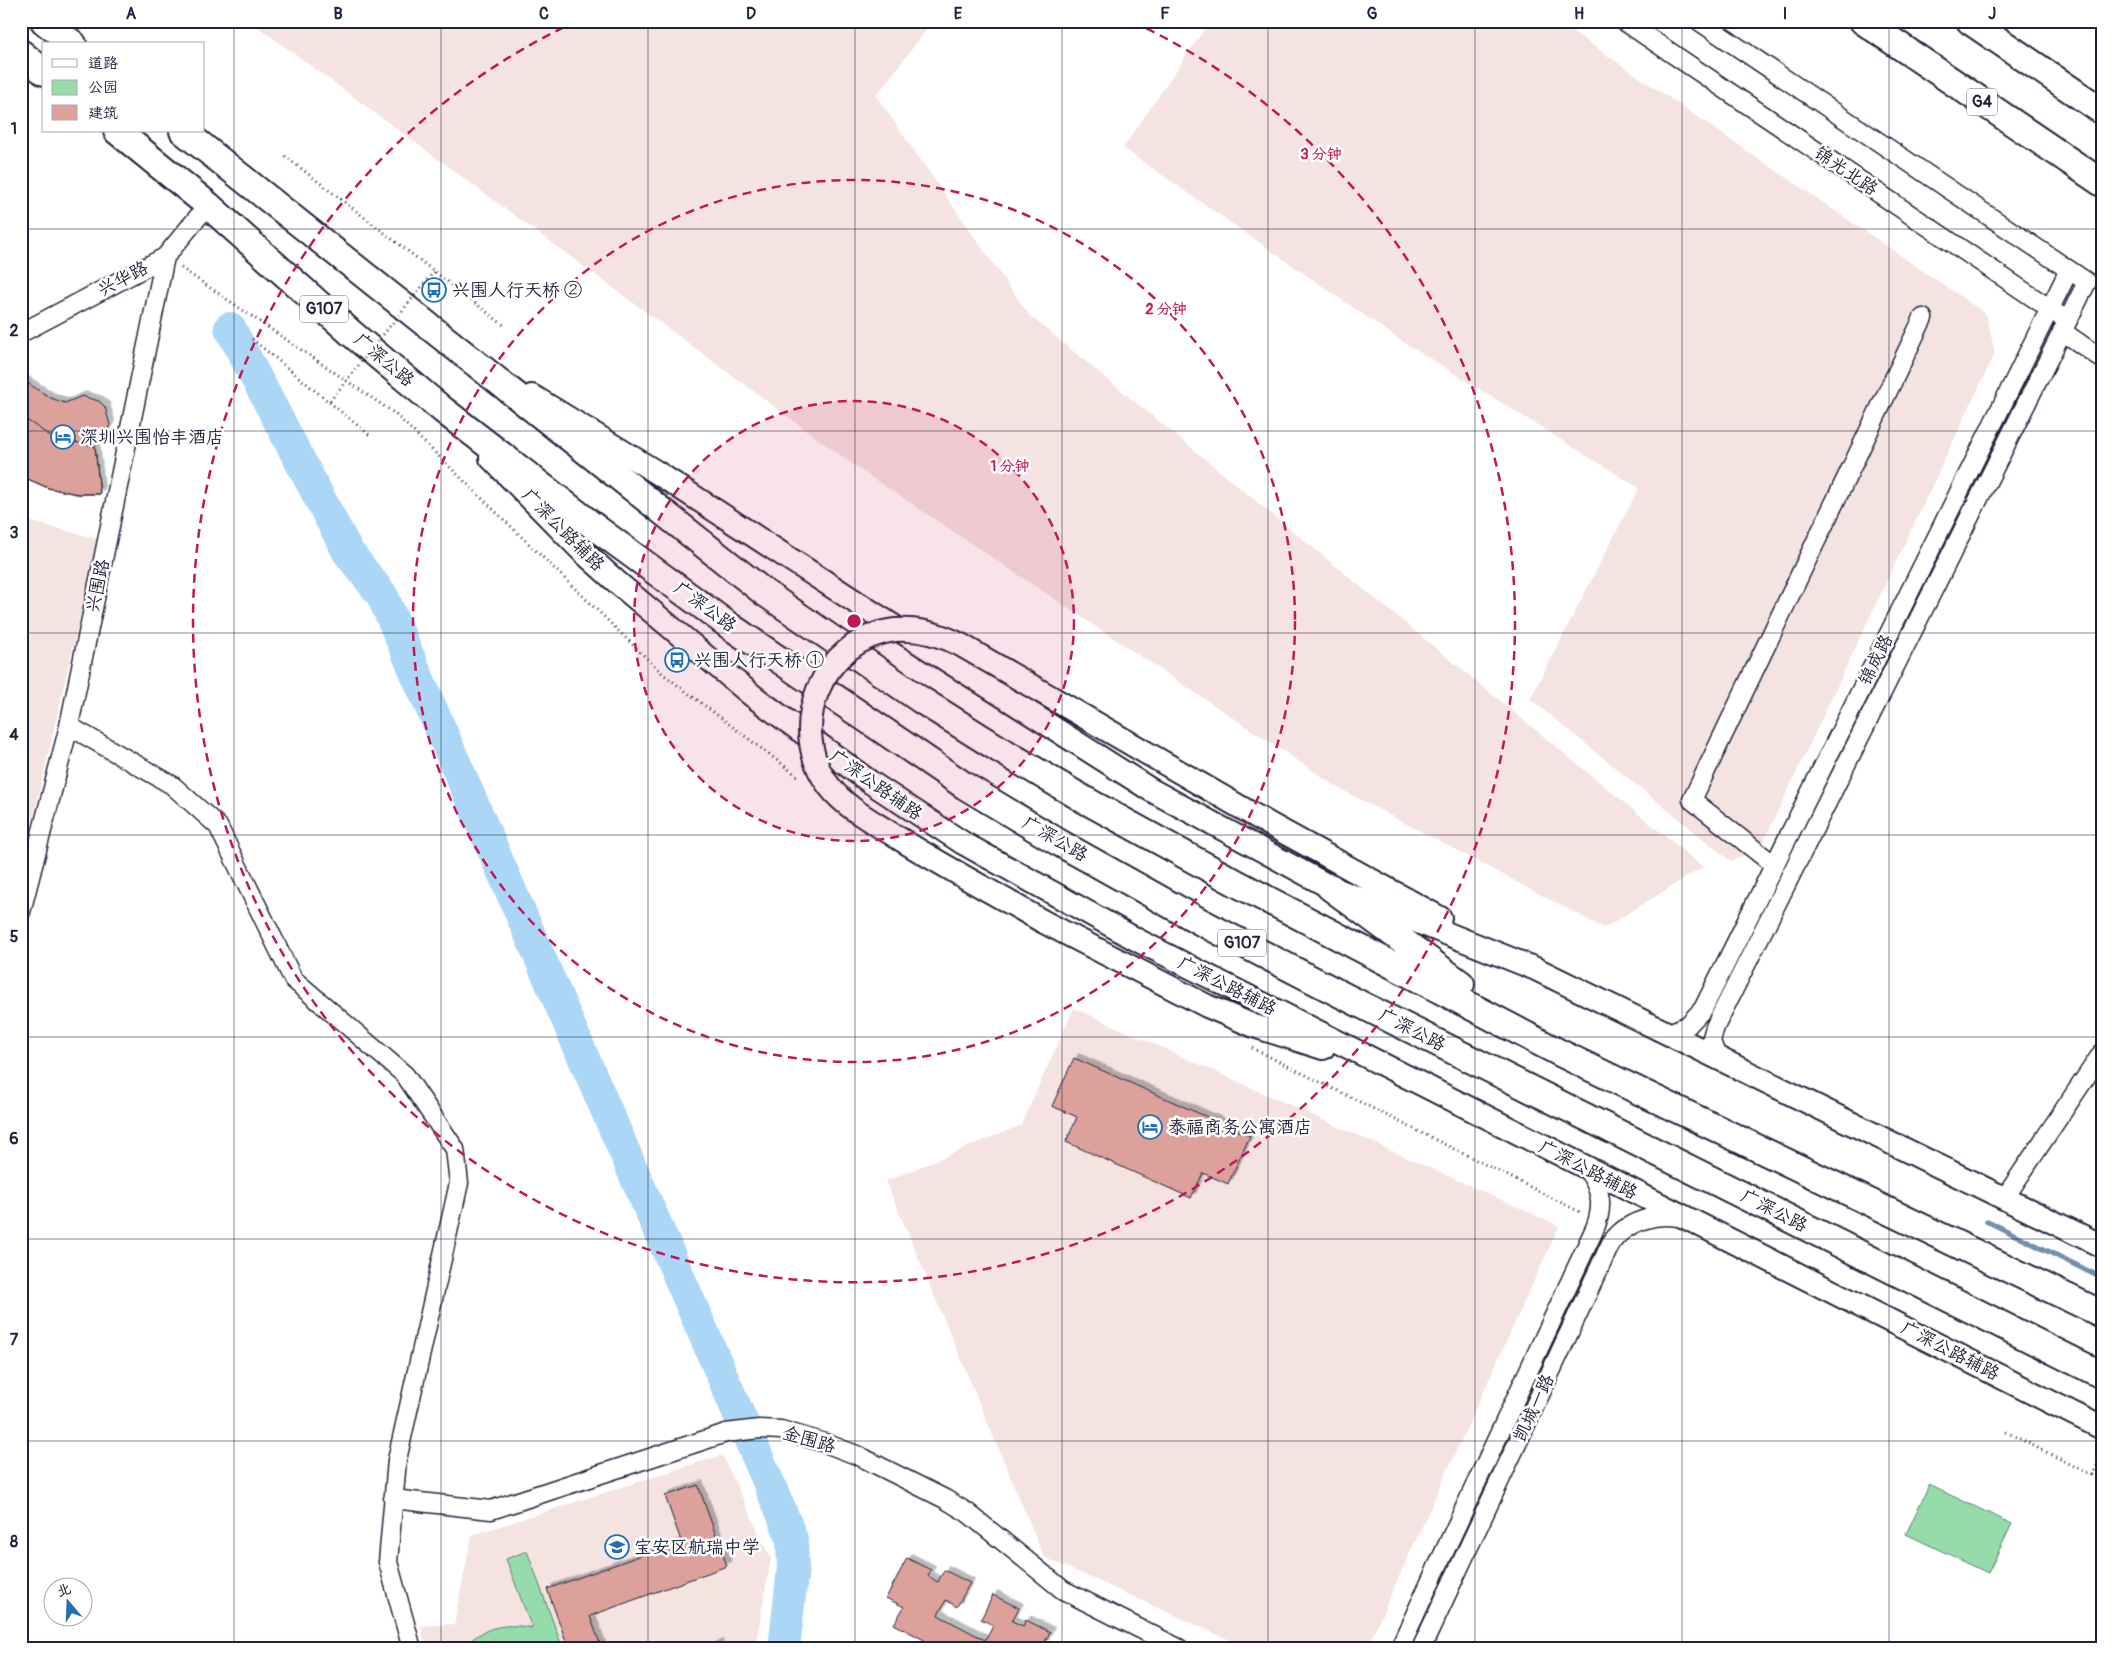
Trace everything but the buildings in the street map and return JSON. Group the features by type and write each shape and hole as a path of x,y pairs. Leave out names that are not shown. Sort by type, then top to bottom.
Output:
{"highway":[{"path":"44,21 70,42"},
{"name":"G4","path":"1862,21 2102,183"},
{"path":"1970,21 2102,111"},
{"path":"21,53 42,70"},
{"name":"广深公路","path":"118,132 208,205 351,333 443,410 596,528 731,627 965,786 1058,842 1201,922 1346,997 2102,1375"},
{"name":"G107","path":"184,132 765,593 921,700 1093,805 1238,884 1560,1052 2102,1314"},
{"path":"1330,887 1430,963 1560,1052"}],"main road":[{"path":"463,354 656,472 879,618 1150,790 1330,887 1536,969"},
{"name":"广深公路辅路","path":"443,410 582,551 753,696 870,782 963,843 1139,941 1586,1169 2102,1428"},
{"path":"1407,1078 1254,1026 1207,1006 1042,921 876,824 840,798 829,786 820,771 810,739 812,705 825,674 848,649 870,637 895,630 929,632 960,645 1312,848 1536,969 1718,1060 2102,1246"}],"street":[{"name":"锦光北路","path":"1624,21 2050,309 2065,326 2102,359"},
{"path":"1698,21 2069,270"},
{"name":"兴华路","path":"21,333 165,257 208,205"},
{"name":"兴围路","path":"21,912 26,871 69,726 165,257"},
{"name":"锦成路","path":"1667,1034 1688,1025 1703,1009 2069,270 2087,282 1715,1027 1712,1041 1718,1060"},
{"path":"1774,865 1692,800 1923,318"},
{"path":"69,726 172,785 218,826 293,978 405,1075 455,1149 460,1183 397,1460 388,1562 412,1649"},
{"path":"2004,1199 2102,1053"},
{"name":"凯城一路","path":"1399,1649 1595,1228 1602,1202 1594,1180 1586,1169"},
{"name":"凯城一路","path":"1422,1649 1610,1243 1618,1232 1640,1222 1663,1216 1685,1218"},
{"name":"金围路","path":"394,1499 491,1510 713,1436 738,1430 781,1430 852,1453 945,1498 988,1528 1063,1590 1180,1649"}],"path":[{"path":"285,156 435,270 506,327"},
{"path":"330,401 435,270"},
{"path":"252,339 372,437"},
{"path":"2006,1432 2102,1481"},
{"path":"2092,1476 2102,1457"}],"shaded area":[{"path":"250,21 933,21 876,96 1029,315 1703,867 1604,928 1340,789 862,471"},
{"path":"1210,21 1557,21 1986,314 1995,353 1760,849 1731,861 1530,699 1639,488 1397,338 1123,148"},
{"path":"21,519 98,539 24,858 21,857"},
{"path":"1074,1008 1559,1226 1366,1649 1250,1649 1044,1557 886,1181 1021,1125"},
{"name":"宝安区航瑞中学","path":"722,1455 771,1558 755,1649 426,1649 421,1626 454,1624 472,1535"}],"green space":[{"path":"1929,1485 2012,1524 1988,1573 1906,1534"},
{"path":"527,1551 563,1649 507,1647 462,1649 477,1636 494,1628 522,1626 532,1628 506,1559"}],"waterway":[{"path":"230,328 348,552 382,595 781,1511 792,1539 793,1568 784,1649"},
{"path":"1987,1221 2102,1278"}],"place":[{"name":"兴围人行天桥 ②","path":"434,290"},
{"name":"深圳兴围怡丰酒店","path":"63,437"},
{"name":"兴围人行天桥 ①","path":"677,660"},
{"name":"泰福商务公寓酒店","path":"1150,1127"},
{"name":"宝安区航瑞中学","path":"617,1547"}]}
